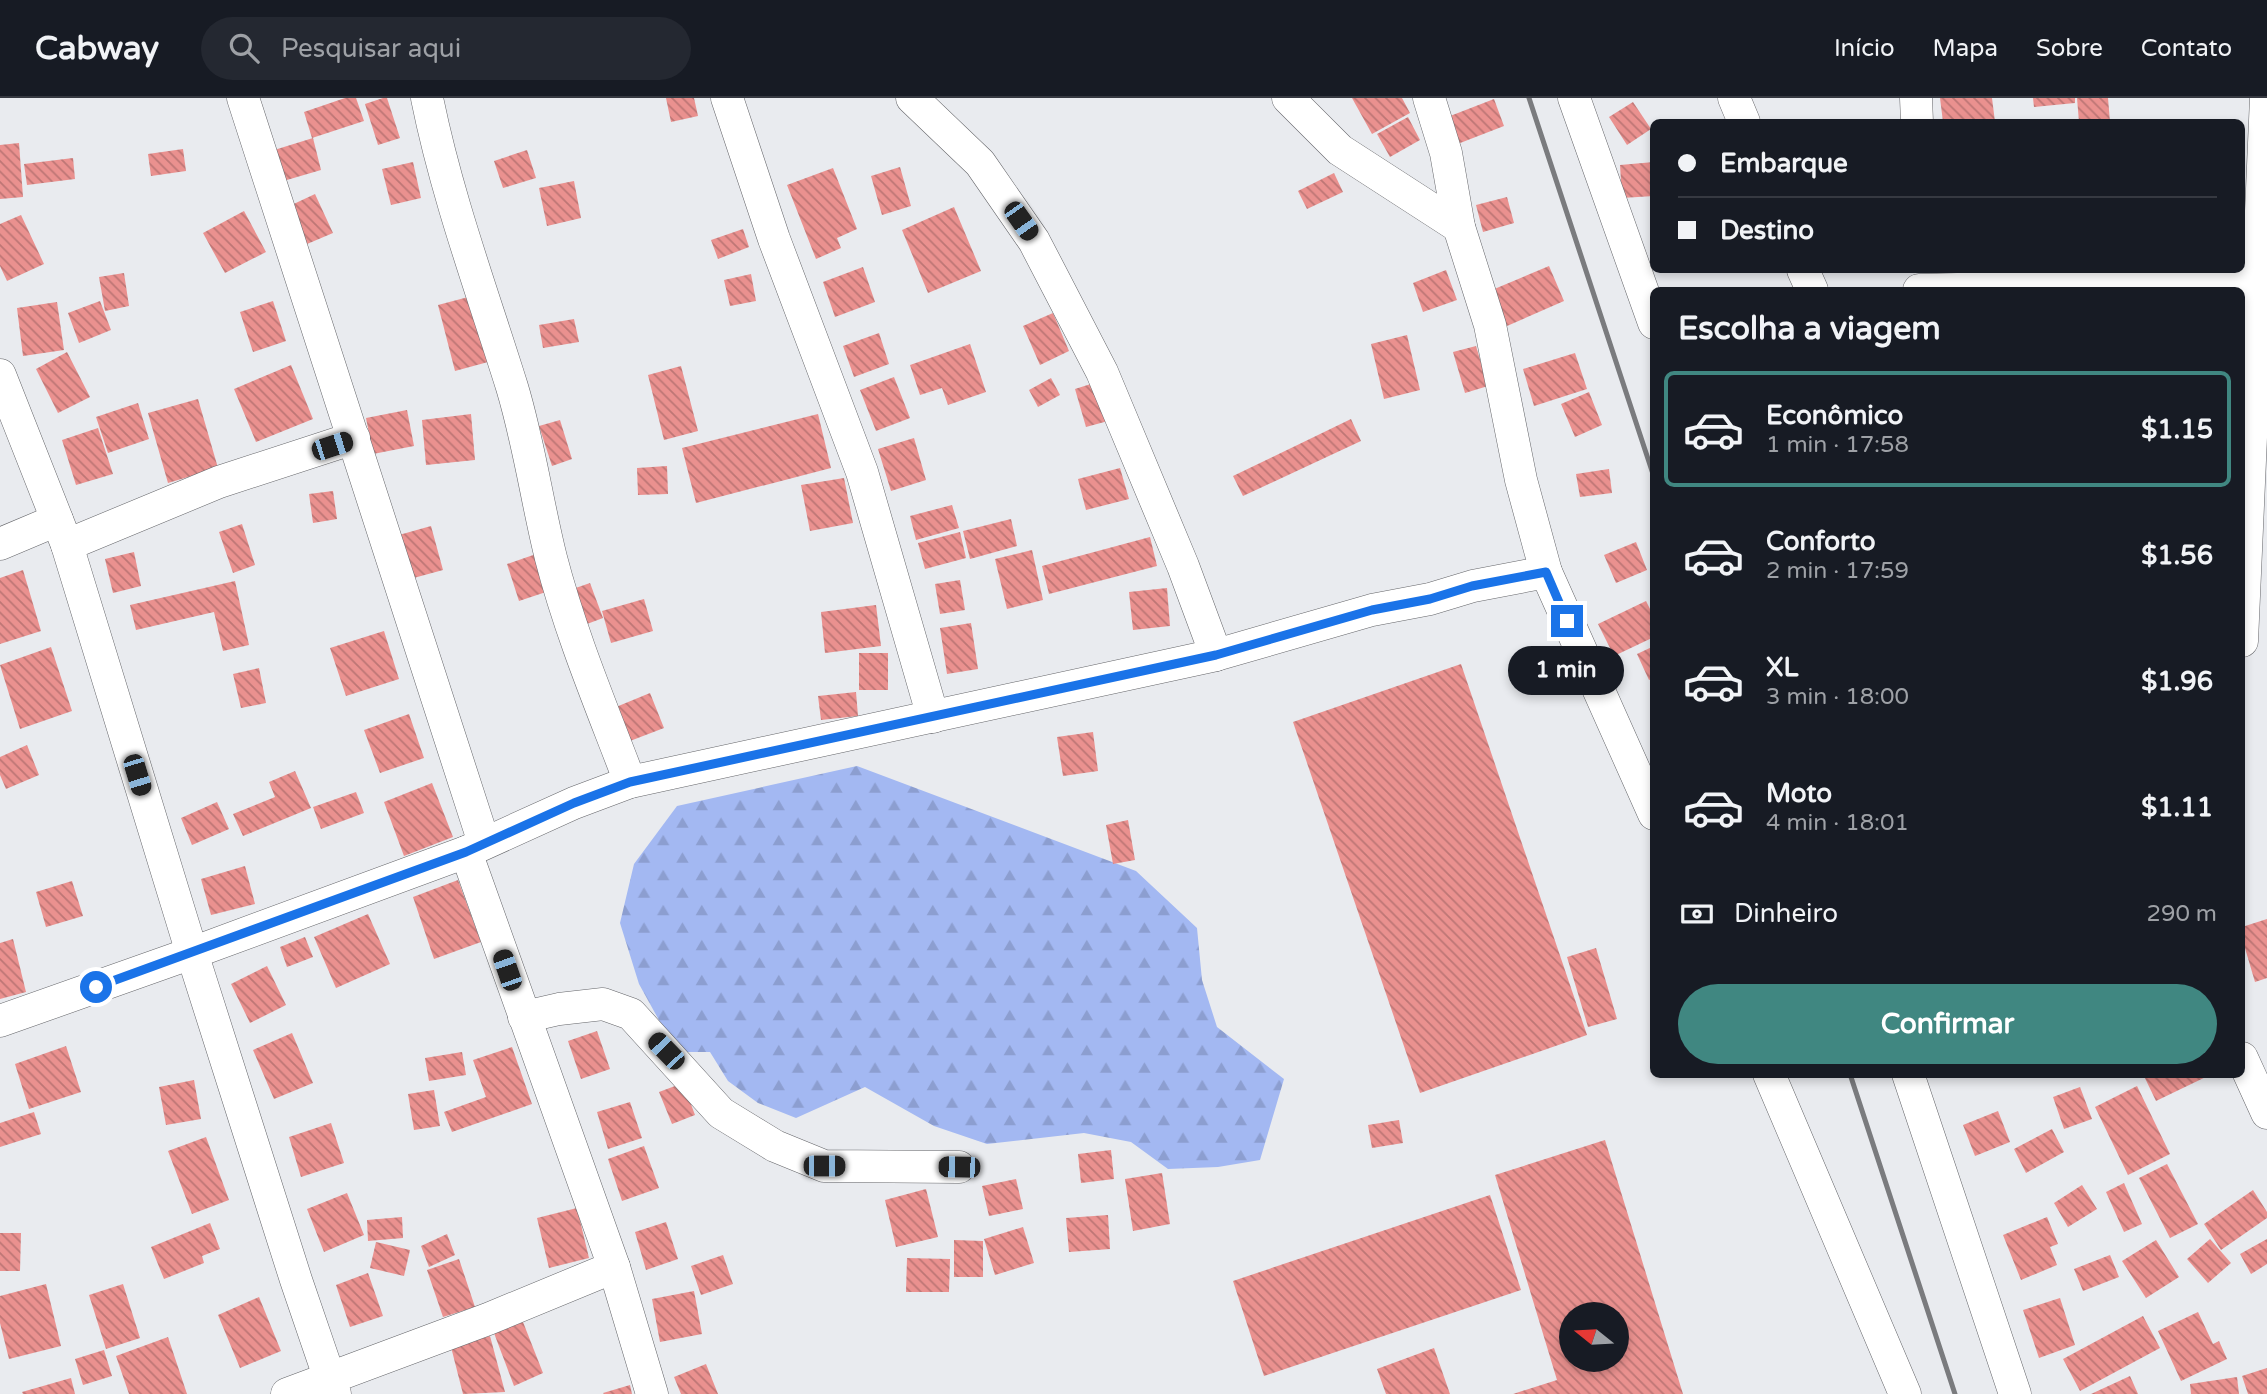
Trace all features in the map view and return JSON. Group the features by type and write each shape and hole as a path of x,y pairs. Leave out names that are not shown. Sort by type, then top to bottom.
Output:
{"street":[{"path":"243,98 354,438 524,1017 614,1267 652,1394"},
{"path":"427,98 436,146 466,250 513,390 551,557 573,634 630,782"},
{"path":"727,98 774,239 862,472 933,717"},
{"path":"912,98 980,163 1034,240 1102,372 1183,566 1216,655"},
{"path":"1288,98 1340,150 1459,227"},
{"path":"1429,98 1446,153 1459,227 1490,325 1521,480 1546,572 1650,805"},
{"path":"1574,98 1650,312"},
{"path":"1734,98 1743,119"},
{"path":"1916,98 1917,119"},
{"path":"2245,587 2262,281 2266,98"},
{"path":"2034,287 2262,281"},
{"path":"0,375 62,533 192,953 296,1280 333,1387"},
{"path":"0,544 62,533 354,438"},
{"path":"0,1021 192,953 475,847 574,803 630,782 1216,655 1372,610 1430,599 1472,586 1546,572"},
{"path":"524,1017 559,1009 603,1004 631,1014 721,1113 775,1146 824,1166 959,1167"},
{"path":"2245,1057 2267,1052"},
{"path":"2245,1064 2267,1112"},
{"path":"1771,1078 1905,1394"},
{"path":"1909,1078 2015,1394"},
{"path":"287,1394 333,1387 614,1267"}],"green space":[{"path":"857,766 1136,871 1197,928 1202,980 1217,1027 1284,1079 1260,1160 1218,1167 1168,1169 1131,1142 1084,1133 987,1144 934,1126 865,1087 796,1118 758,1103 728,1081 710,1052 680,1052 639,984 620,923 634,864 677,806"}],"building":[{"path":"345,98 356,98 364,121 312,138 304,112"},
{"path":"387,98 400,138 378,145 365,104"},
{"path":"666,98 694,98 698,116 671,122"},
{"path":"1352,98 1402,98 1410,113 1372,134"},
{"path":"1940,98 1992,98 1995,119 1943,119"},
{"path":"2033,98 2075,98 2075,103 2034,107"},
{"path":"2077,98 2108,98 2110,119 2079,119"},
{"path":"1494,99 1504,126 1455,145 1445,118"},
{"path":"1633,102 1650,130 1627,145 1609,117"},
{"path":"1408,117 1420,140 1390,157 1377,134"},
{"path":"313,138 321,170 280,182 271,151"},
{"path":"19,143 23,197 0,199 0,145"},
{"path":"183,149 186,171 151,176 148,154"},
{"path":"527,150 536,178 503,188 494,161"},
{"path":"73,158 75,179 27,185 24,164"},
{"path":"413,162 421,198 391,205 382,169"},
{"path":"1650,162 1650,196 1622,198 1620,165"},
{"path":"900,167 911,206 882,215 871,176"},
{"path":"833,168 857,229 837,238 841,248 816,259 787,185"},
{"path":"1334,173 1343,192 1307,209 1298,191"},
{"path":"574,181 581,218 547,226 539,188"},
{"path":"315,194 333,233 300,247 283,209"},
{"path":"1507,197 1514,223 1483,232 1476,205"},
{"path":"954,207 981,271 928,293 902,230"},
{"path":"244,211 266,252 225,273 203,233"},
{"path":"21,215 44,264 7,281 0,266 0,224"},
{"path":"743,229 749,247 718,259 711,240"},
{"path":"1549,266 1564,301 1507,326 1492,290"},
{"path":"863,267 875,302 835,317 823,282"},
{"path":"1446,270 1457,300 1423,312 1413,283"},
{"path":"124,273 129,306 105,311 99,277"},
{"path":"751,274 756,301 730,306 724,280"},
{"path":"472,296 488,362 455,371 438,305"},
{"path":"100,301 111,330 79,343 68,313"},
{"path":"273,301 286,341 253,352 240,312"},
{"path":"57,302 64,350 23,356 17,308"},
{"path":"1053,313 1069,351 1040,365 1023,326"},
{"path":"574,319 579,342 543,348 539,325"},
{"path":"879,333 889,364 854,377 843,346"},
{"path":"1407,335 1420,390 1384,399 1371,344"},
{"path":"970,344 986,392 948,405 942,388 920,395 910,365"},
{"path":"1476,346 1488,386 1465,393 1453,352"},
{"path":"67,352 90,397 58,413 36,369"},
{"path":"1575,353 1587,389 1534,406 1523,369"},
{"path":"291,365 313,419 256,442 234,389"},
{"path":"681,366 698,431 664,440 648,375"},
{"path":"894,377 910,418 876,431 860,390"},
{"path":"1051,378 1060,395 1038,407 1029,390"},
{"path":"1097,382 1108,421 1086,427 1075,389"},
{"path":"1589,392 1602,425 1575,437 1561,404"},
{"path":"198,399 218,468 168,483 148,413"},
{"path":"138,403 149,439 108,453 96,417"},
{"path":"407,410 414,446 373,454 366,418"},
{"path":"471,414 475,460 426,465 422,420"},
{"path":"818,414 831,468 696,503 682,448"},
{"path":"1351,419 1361,441 1243,496 1233,476"},
{"path":"560,420 572,459 552,466 539,426"},
{"path":"98,428 113,474 76,485 62,440"},
{"path":"914,438 926,480 891,491 878,449"},
{"path":"667,466 668,494 638,495 637,468"},
{"path":"1120,468 1129,499 1086,510 1078,479"},
{"path":"1609,469 1612,493 1580,497 1576,474"},
{"path":"844,478 853,523 810,531 801,485"},
{"path":"333,491 337,519 313,523 309,494"},
{"path":"952,505 959,528 916,540 910,516"},
{"path":"1011,519 1017,546 970,559 963,531"},
{"path":"242,524 255,565 233,573 219,532"},
{"path":"431,526 443,570 410,579 399,535"},
{"path":"960,532 966,558 925,569 918,543"},
{"path":"1150,537 1157,566 1049,594 1042,566"},
{"path":"1636,542 1647,570 1616,583 1604,555"},
{"path":"1032,550 1043,600 1007,609 995,559"},
{"path":"134,552 141,586 113,593 105,559"},
{"path":"539,553 552,590 519,601 507,564"},
{"path":"23,570 41,631 0,644 0,578"},
{"path":"960,580 965,610 940,614 935,584"},
{"path":"235,581 249,645 223,651 214,612 136,630 130,605"},
{"path":"590,583 603,618 579,627 567,591"},
{"path":"1167,588 1170,626 1133,630 1129,592"},
{"path":"644,599 653,631 611,643 602,611"},
{"path":"1646,601 1650,609 1650,639 1614,656 1598,624"},
{"path":"876,605 881,646 825,653 821,612"},
{"path":"971,623 978,669 947,674 940,628"},
{"path":"384,631 399,679 346,696 330,648"},
{"path":"51,647 72,711 20,729 0,665"},
{"path":"1650,648 1650,680 1649,680 1637,654"},
{"path":"859,653 888,653 888,690 859,690"},
{"path":"1461,664 1587,1035 1420,1093 1293,722"},
{"path":"259,668 266,703 241,708 233,674"},
{"path":"856,692 858,716 821,720 818,696"},
{"path":"650,693 664,728 630,741 616,707"},
{"path":"409,714 424,758 380,773 364,730"},
{"path":"1093,732 1098,771 1063,776 1057,737"},
{"path":"27,745 39,775 6,789 0,775 0,757"},
{"path":"295,771 311,808 243,836 233,814 275,797 269,782"},
{"path":"432,783 453,837 404,856 384,802"},
{"path":"356,792 364,813 321,829 313,807"},
{"path":"217,802 229,829 192,845 181,818"},
{"path":"1128,820 1135,860 1113,864 1106,825"},
{"path":"245,866 255,904 211,915 201,879"},
{"path":"458,880 481,942 434,959 413,897"},
{"path":"72,881 83,916 46,927 36,892"},
{"path":"368,914 390,964 336,988 314,937"},
{"path":"2267,919 2267,978 2255,982 2245,948 2245,926"},
{"path":"305,937 313,957 287,967 280,947"},
{"path":"13,939 26,992 0,999 0,943"},
{"path":"1596,948 1617,1019 1588,1027 1567,957"},
{"path":"267,966 286,1005 250,1023 231,984"},
{"path":"597,1031 610,1069 581,1079 568,1041"},
{"path":"292,1033 313,1083 274,1099 253,1050"},
{"path":"66,1046 81,1092 29,1109 15,1064"},
{"path":"512,1047 532,1104 452,1132 444,1112 486,1097 473,1060"},
{"path":"462,1052 466,1075 429,1081 425,1058"},
{"path":"2145,1078 2204,1078 2156,1101"},
{"path":"194,1080 201,1119 166,1125 159,1087"},
{"path":"683,1083 695,1115 672,1124 659,1092"},
{"path":"2137,1086 2170,1154 2128,1175 2095,1107"},
{"path":"2080,1087 2092,1119 2064,1129 2053,1097"},
{"path":"434,1090 440,1126 414,1130 408,1094"},
{"path":"630,1102 642,1138 608,1149 597,1112"},
{"path":"1998,1111 2010,1142 1975,1156 1963,1125"},
{"path":"34,1112 41,1134 0,1147 0,1123"},
{"path":"1399,1120 1403,1143 1372,1148 1368,1125"},
{"path":"331,1123 344,1163 301,1177 289,1137"},
{"path":"2052,1129 2064,1152 2026,1173 2014,1149"},
{"path":"206,1137 229,1200 192,1214 168,1151"},
{"path":"1605,1140 1683,1394 1513,1394 1557,1380 1495,1175"},
{"path":"644,1146 659,1188 622,1201 608,1159"},
{"path":"1111,1150 1114,1179 1081,1183 1078,1154"},
{"path":"2167,1164 2198,1224 2170,1238 2139,1178"},
{"path":"1162,1173 1170,1224 1133,1231 1125,1179"},
{"path":"1016,1179 1023,1209 989,1216 982,1186"},
{"path":"2124,1183 2142,1224 2124,1232 2106,1192"},
{"path":"2082,1185 2097,1209 2068,1227 2054,1203"},
{"path":"926,1189 938,1237 896,1247 885,1200"},
{"path":"2253,1190 2267,1212 2267,1218 2221,1250 2204,1224"},
{"path":"347,1193 364,1235 324,1252 307,1209"},
{"path":"1490,1195 1521,1290 1264,1376 1233,1281"},
{"path":"577,1208 589,1258 549,1268 537,1218"},
{"path":"1108,1215 1110,1249 1069,1252 1066,1218"},
{"path":"402,1217 403,1238 368,1241 367,1220"},
{"path":"2047,1217 2058,1244 2050,1247 2057,1265 2021,1280 2003,1235"},
{"path":"666,1222 678,1259 646,1270 635,1232"},
{"path":"210,1223 220,1249 202,1256 204,1263 164,1279 151,1247"},
{"path":"1023,1227 1034,1263 995,1275 984,1239"},
{"path":"0,1233 21,1233 20,1271 0,1271"},
{"path":"447,1234 455,1255 429,1267 421,1246"},
{"path":"2210,1239 2231,1263 2208,1283 2187,1259"},
{"path":"2267,1239 2267,1264 2251,1274 2240,1254"},
{"path":"954,1240 983,1241 983,1277 954,1277"},
{"path":"2156,1240 2179,1277 2146,1298 2122,1261"},
{"path":"376,1242 410,1250 404,1276 370,1268"},
{"path":"723,1255 733,1284 701,1295 691,1266"},
{"path":"2110,1255 2119,1277 2083,1291 2074,1269"},
{"path":"907,1258 950,1259 949,1292 906,1292"},
{"path":"459,1259 475,1307 443,1317 427,1270"},
{"path":"368,1273 383,1316 350,1327 336,1285"},
{"path":"46,1284 61,1346 9,1359 0,1323 0,1296"},
{"path":"123,1284 140,1338 106,1349 89,1295"},
{"path":"694,1291 702,1334 660,1342 652,1299"},
{"path":"259,1297 281,1351 240,1368 218,1315"},
{"path":"2060,1298 2075,1345 2039,1358 2023,1310"},
{"path":"2198,1312 2213,1344 2219,1341 2227,1359 2181,1381 2158,1331"},
{"path":"2143,1316 2160,1348 2080,1391 2063,1359"},
{"path":"523,1322 543,1373 514,1386 494,1333"},
{"path":"490,1336 505,1392 463,1394 451,1347"},
{"path":"168,1337 187,1394 129,1394 116,1356"},
{"path":"1434,1348 1450,1394 1386,1394 1377,1369"},
{"path":"104,1350 112,1376 83,1385 75,1359"},
{"path":"706,1364 718,1394 681,1394 674,1377"},
{"path":"2267,1368 2267,1394 2248,1394 2242,1376"},
{"path":"2130,1376 2138,1394 2091,1394"},
{"path":"2237,1377 2239,1394 2191,1394 2190,1384"},
{"path":"71,1378 75,1394 22,1392"},
{"path":"630,1385 632,1394 603,1393"}],"railway":[{"path":"1529,98 1650,465"},
{"path":"1851,1078 1955,1394"}],"route":[{"path":"96,987 466,852 574,803 630,782 1216,655 1372,610 1430,599 1472,586 1546,572 1567,621"}]}
